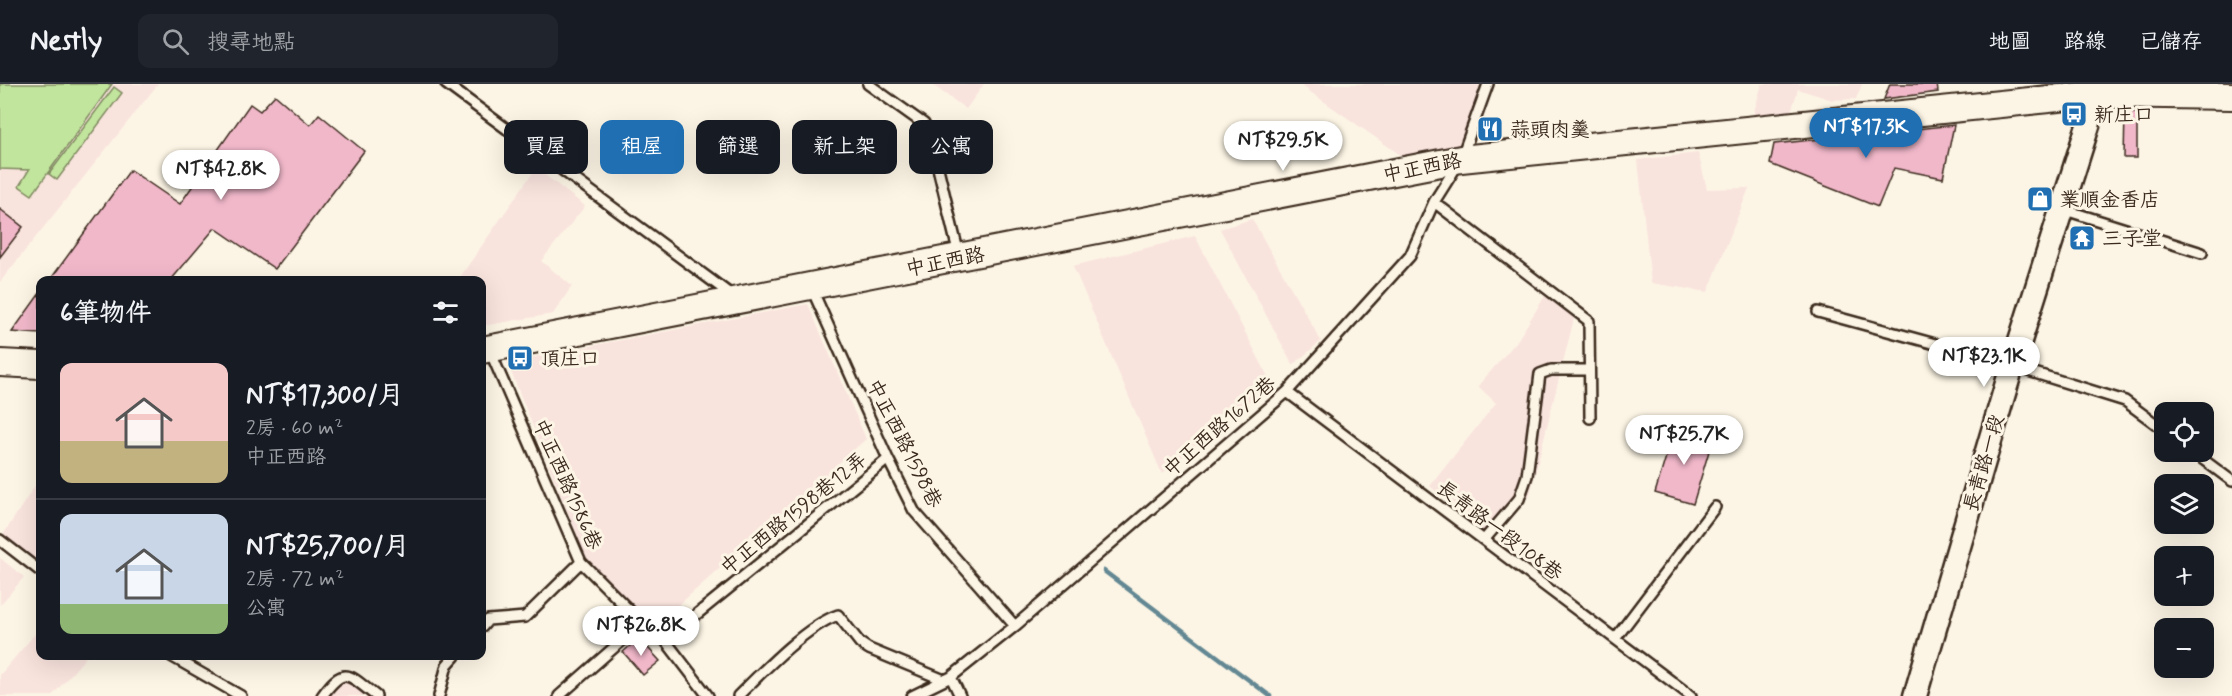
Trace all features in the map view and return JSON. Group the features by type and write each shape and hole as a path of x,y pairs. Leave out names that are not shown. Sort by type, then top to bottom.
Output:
{"main road":[{"name":"中正西路","path":"486,350 1461,159 2100,89 2232,96"},
{"path":"0,363 36,366"}],"street":[{"name":"長青路一段","path":"1915,696 2012,366 2100,89"}],"lane":[{"path":"446,84 737,299"},
{"path":"868,84 924,124 930,135 960,258"},
{"name":"中正西路1672巷","path":"912,696 948,679 1015,626 1287,392 1410,256 1434,202 1461,159 1488,84"},
{"path":"1434,202 1589,321 1590,418"},
{"path":"2062,209 2202,253"},
{"name":"中正西路1598巷","path":"811,287 888,459 914,511 1015,626"},
{"path":"1818,312 2012,366 2125,401 2154,423"},
{"name":"中正西路1586巷","path":"486,352 581,562 642,623 665,640 708,696"},
{"path":"1484,540 1519,499 1527,476 1540,374 1551,370 1589,370"},
{"name":"長青路一段108巷","path":"1287,392 1691,696"},
{"name":"中正西路1598巷12弄","path":"665,640 888,459"},
{"path":"2206,462 2232,481"},
{"path":"1615,639 1715,507"},
{"path":"0,540 36,568"},
{"path":"486,622 488,620 525,617 581,562"},
{"path":"738,696 779,656 828,619 838,615 860,643 869,649 948,679 960,696"},
{"path":"559,696 642,623"},
{"path":"178,660 241,696"},
{"path":"439,696 447,665 452,660"},
{"path":"322,696 334,680 343,676 353,678 376,696"}],"shaded area":[{"path":"0,84 158,84 0,282"},
{"path":"931,84 984,84 966,109"},
{"path":"1299,84 1480,84 1460,150 1409,161"},
{"path":"1762,84 1862,84 1856,99 1832,100 1798,89 1791,112 1753,115"},
{"path":"1698,153 1707,189 1749,188 1708,292 1651,283 1638,160"},
{"path":"532,174 544,174 585,206 541,261 572,286 553,314 486,325 486,276 461,276"},
{"path":"1252,219 1321,341 1293,365 1220,229"},
{"path":"1195,236 1271,382 1162,474 1073,266"},
{"path":"1545,296 1574,318 1529,498 1517,495 1485,536 1430,486 1496,403 1478,386 1517,341"},
{"path":"808,304 866,439 674,609 627,608 596,582 507,362"},
{"path":"36,484 36,566 1,538"},
{"path":"0,558 24,577 0,605"},
{"path":"36,633 36,660 84,660 52,696 0,696 0,675"},
{"path":"351,676 378,696 329,696 335,685"}],"green space":[{"path":"0,84 112,84 32,195 19,186 29,170 0,169"},
{"path":"114,87 122,93 57,180 49,174"}],"building":[{"path":"1890,84 1937,84 1938,92 1884,99"},
{"path":"275,95 310,125 319,114 364,151 275,269 215,228 174,276 53,276 130,170 180,204 250,104 260,111"},
{"path":"2125,113 2137,113 2137,158 2124,158"},
{"path":"1954,125 1943,178 1894,168 1878,207 1770,164 1774,144"},
{"path":"0,209 23,227 0,257"},
{"path":"36,299 36,334 12,332"},
{"path":"1675,427 1713,438 1693,504 1655,493"},
{"path":"639,638 660,661 643,675 623,652"}],"waterway":[{"path":"1104,571 1270,696"}],"place":[{"name":"新庄口","path":"2074,114"},
{"name":"蒜頭肉羹","path":"1490,129"},
{"name":"業順金香店","path":"2040,199"},
{"name":"三子堂","path":"2082,238"},
{"name":"頂庄口","path":"520,358"}]}
